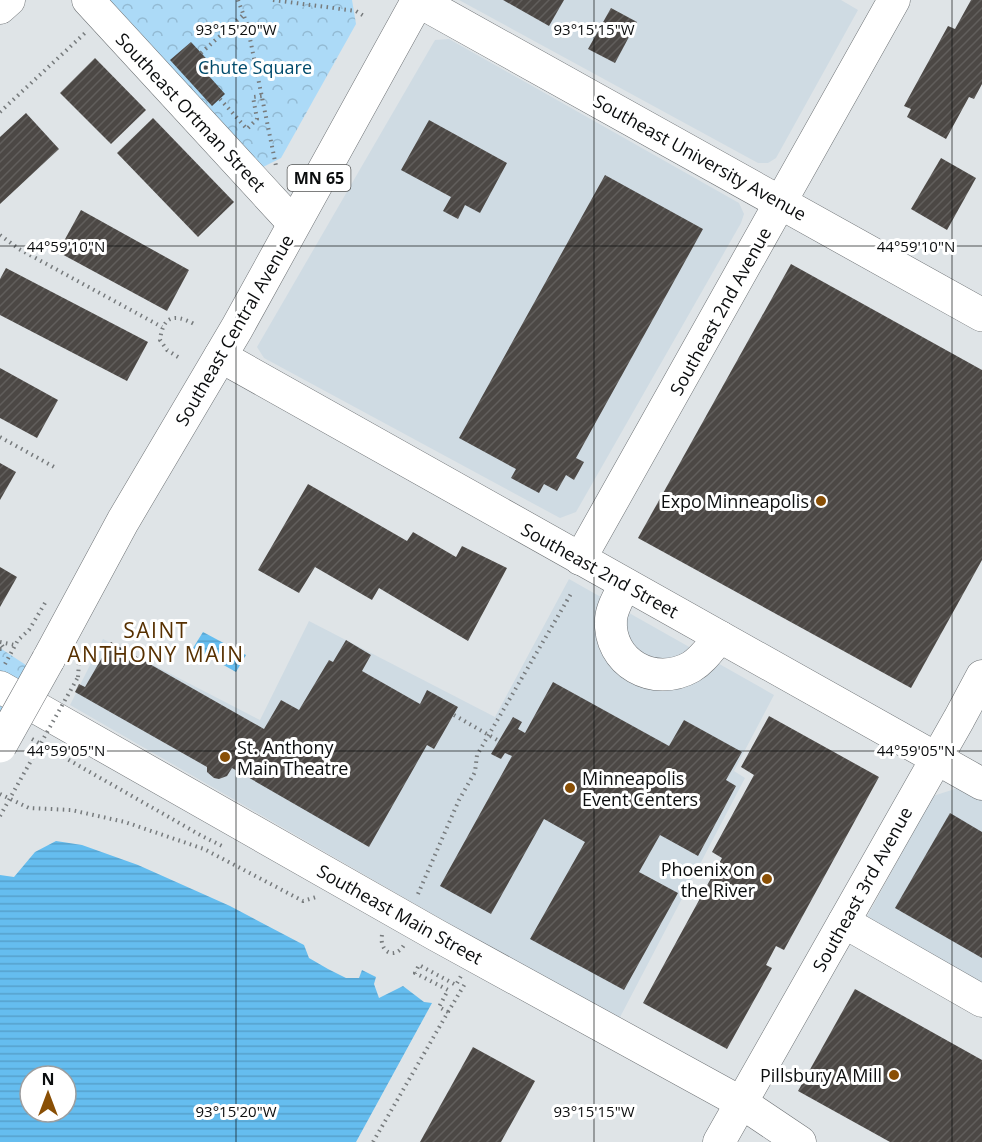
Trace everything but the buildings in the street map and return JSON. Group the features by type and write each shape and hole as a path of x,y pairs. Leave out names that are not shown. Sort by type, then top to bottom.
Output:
{"main road":[{"name":"Southeast University Avenue","path":"418,0 982,315"},
{"name":"Southeast Central Avenue","path":"0,746 123,521 237,328 418,0"}],"street":[{"path":"0,8 9,0"},
{"name":"Southeast 2nd Avenue","path":"580,559 894,0"},
{"name":"Southeast Ortman Street","path":"89,14 294,224"},
{"name":"Southeast 2nd Street","path":"219,356 982,783"},
{"path":"625,584 611,620 616,644 622,657 631,665 644,672 657,675 681,672 701,659 720,637"},
{"name":"Southeast 3rd Avenue","path":"719,1142 982,676"},
{"name":"Southeast Main Street","path":"0,687 436,935 742,1102 800,1142"},
{"path":"844,922 982,1001"}],"path":[{"path":"238,0 247,24 276,166"},
{"path":"273,0 356,11 364,16"},
{"path":"0,112 89,14"},
{"path":"201,53 243,15"},
{"path":"220,99 247,129 257,119 253,97 262,96"},
{"path":"0,235 19,249 162,327"},
{"path":"177,357 167,350 160,340 162,327 170,319 183,318 194,324"},
{"path":"0,437 56,468"},
{"path":"417,898 459,800 475,772 477,755 572,592"},
{"path":"0,672 18,640"},
{"path":"1,645 15,645"},
{"path":"0,816 78,677"},
{"path":"454,716 499,741"},
{"path":"0,794 29,808 70,810 125,822 204,849 303,901 322,895"},
{"path":"383,932 381,943 383,949 388,952 395,953 401,950 405,937"},
{"path":"448,1012 439,1007 448,990 415,973 419,965 456,985 465,970"},
{"path":"373,1142 471,974"}],"shaded area":[{"path":"459,0 841,0 858,10 776,158 768,163 758,163"},
{"path":"449,39 739,203 744,214 741,223 576,512 560,518 264,358 257,347 435,40"},
{"path":"569,579 774,695 734,771 745,778 618,1021 70,705 103,639 260,720 309,621 495,717"},
{"path":"958,788 982,800 982,992 863,924 933,796"}],"green space":[{"name":"Chute Square","path":"104,0 352,0 356,24 281,158 259,169"},
{"path":"0,648 32,669 0,723"}],"water":[{"path":"203,632 246,655 236,672 193,648"},
{"path":"56,841 82,845 138,865 230,906 304,945 309,958 346,978 359,978 362,970 376,977 374,984 379,998 403,986 424,1002 432,1003 356,1142 0,1142 0,875 14,877 35,852"}],"place":[{"name":"Expo Minneapolis","path":"821,501"},
{"name":"St. Anthony Main Theatre","path":"225,757"},
{"name":"Minneapolis Event Centers","path":"570,788"},
{"name":"Phoenix on the River","path":"767,879"},
{"name":"Pillsbury A Mill","path":"894,1075"}],"district":[{"name":"SAINT ANTHONY MAIN","path":"156,642"}]}
